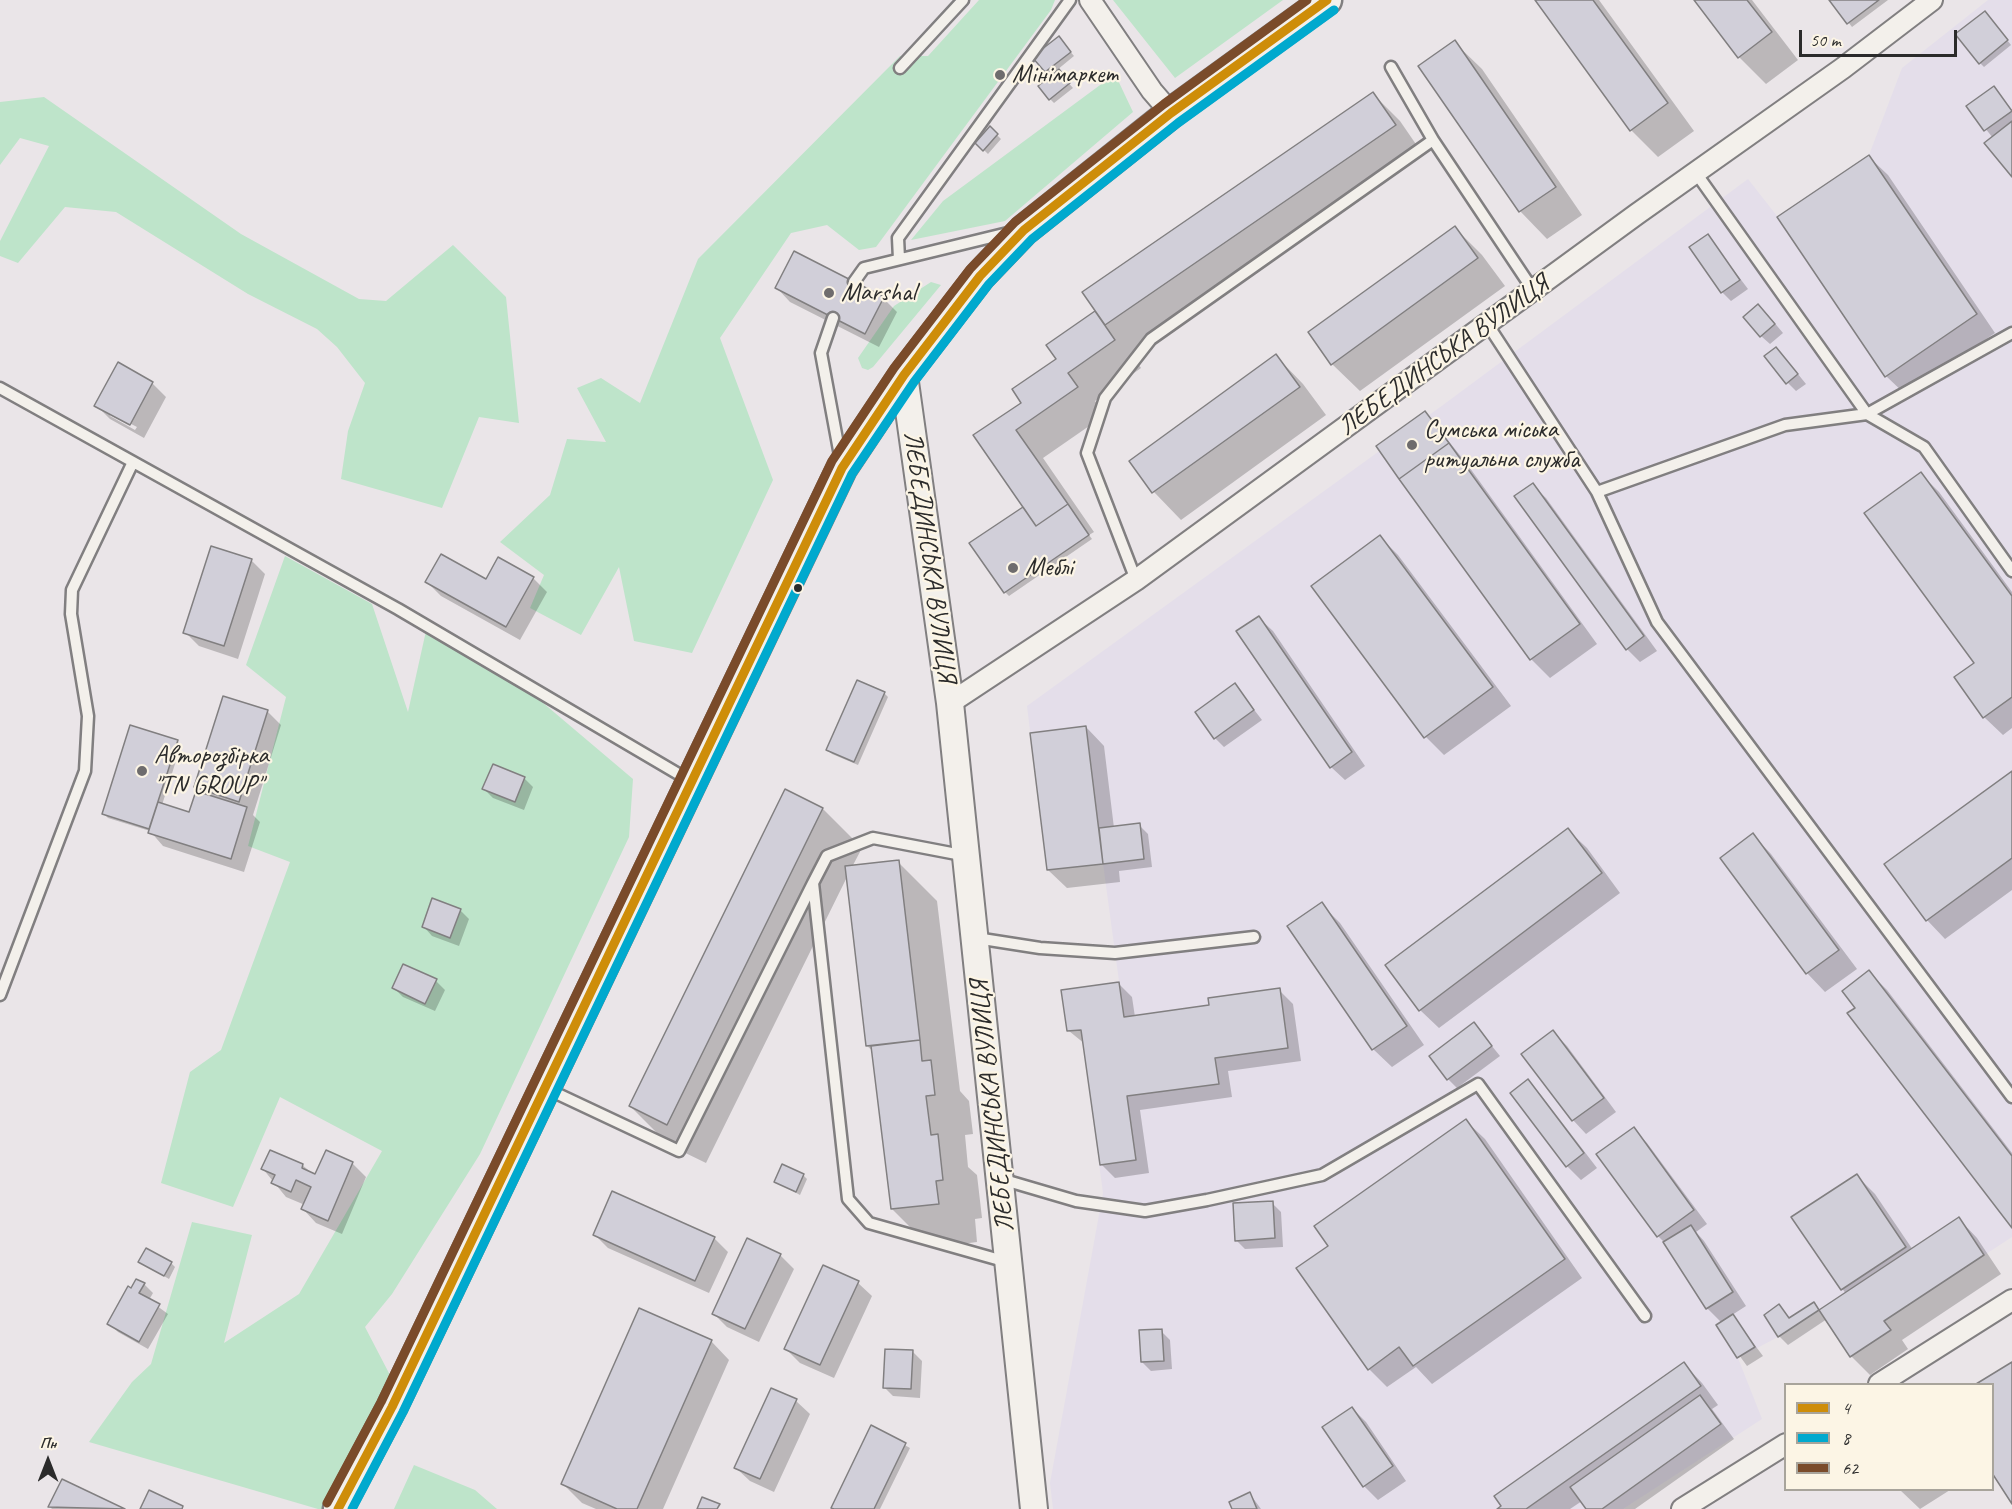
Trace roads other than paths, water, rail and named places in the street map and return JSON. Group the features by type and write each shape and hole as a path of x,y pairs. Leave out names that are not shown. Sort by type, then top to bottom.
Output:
{"main road":[{"path":"338,1509 392,1407 842,468 904,375 980,276 1024,230 1171,113 1327,0"}],"street":[{"path":"1090,0 1152,91 1171,113"},
{"name":"ЛЕБЕДИНСЬКА ВУЛИЦЯ","path":"950,703 1136,580 1533,290 1843,68 1932,0"},
{"name":"ЛЕБЕДИНСЬКА ВУЛИЦЯ","path":"904,375 950,703 1034,1509"},
{"path":"1881,1383 2012,1300"},
{"path":"1682,1509 1784,1445"}],"lane":[{"path":"900,68 963,0"},
{"path":"899,259 898,238 1070,0"},
{"path":"1390,67 1433,141 1533,290"},
{"path":"1136,580 1087,453 1105,398 1151,339 1433,141"},
{"path":"1696,173 1867,414 1924,447 2012,571"},
{"path":"854,282 864,268 1024,230"},
{"path":"833,318 821,353 842,468"},
{"path":"1488,325 1597,492 1657,622 2012,1097"},
{"path":"1597,492 1785,425 1867,414 2012,333"},
{"path":"0,388 398,609 692,782"},
{"path":"0,995 85,771 88,716 70,614 72,590 133,462"},
{"path":"545,1087 679,1151 826,856 873,838 967,856"},
{"path":"813,883 849,1199 869,1223 1009,1263"},
{"path":"976,938 1040,948 1115,953 1254,937"},
{"path":"1001,1179 1076,1201 1145,1211 1207,1200 1322,1175 1478,1084 1645,1316"}],"place":[{"name":"Мінімаркет","path":"1000,75"},
{"name":"Marshal","path":"829,293"},
{"name":"Сумська міська ритуальна служба","path":"1412,445"},
{"name":"Меблі","path":"1013,568"},
{"name":"Авторозбірка \"TN GROUP\"","path":"142,771"}]}
